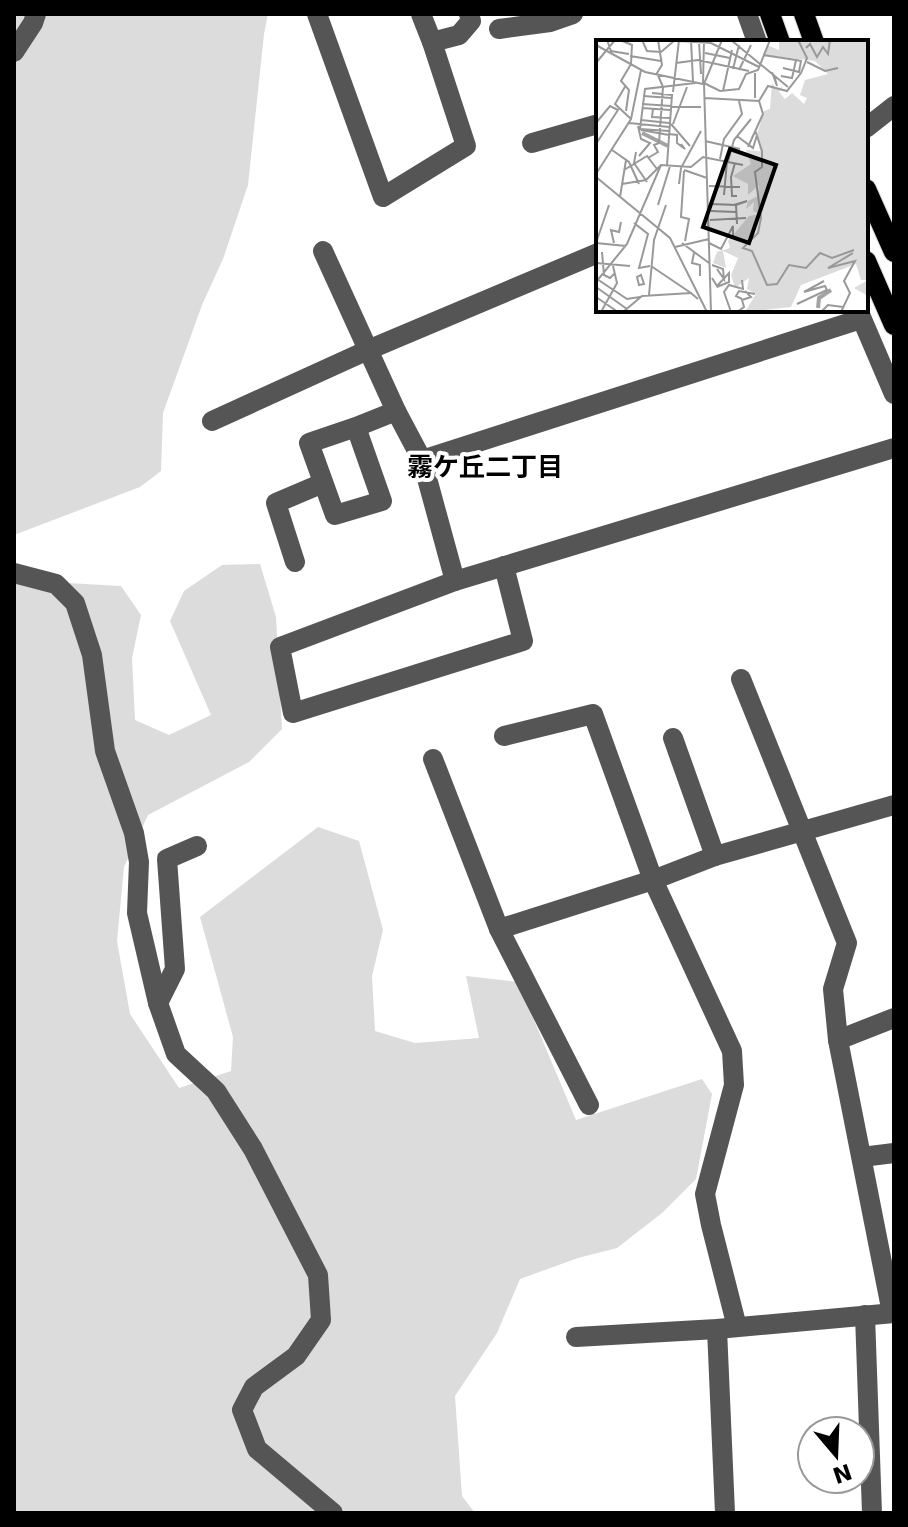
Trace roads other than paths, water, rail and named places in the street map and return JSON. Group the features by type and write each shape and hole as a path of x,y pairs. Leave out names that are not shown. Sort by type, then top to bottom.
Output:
{"main road":[{"path":"770,14 779,40"},
{"path":"805,14 813,40"},
{"path":"868,194 894,252"},
{"path":"868,266 894,325"}],"street":[{"path":"14,52 36,14"},
{"path":"317,14 383,197 466,146 421,14"},
{"path":"432,42 459,35 471,21 469,14"},
{"path":"499,29 550,22 573,14"},
{"path":"747,14 756,40"},
{"path":"868,126 894,106"},
{"path":"532,143 596,125"},
{"path":"323,251 396,411 422,460 455,581"},
{"path":"212,421 368,350 596,254"},
{"path":"422,460 860,315 894,394"},
{"path":"356,427 382,501 335,515 309,443 396,411"},
{"path":"504,566 523,641 293,713 280,647 455,581 504,566 894,448"},
{"path":"295,562 276,503 323,483"},
{"path":"14,573 56,584 75,603 92,655 105,751 134,833 139,862 137,913 158,1003 176,1054 216,1091 246,1138 318,1275 321,1320 296,1356 254,1387 242,1410 257,1449 333,1513"},
{"path":"576,1337 727,1328 893,1313 838,1040 833,989 847,943 741,679"},
{"path":"504,736 593,714 653,880 732,1051 734,1085 705,1194 727,1328 725,1513"},
{"path":"673,738 715,856"},
{"path":"433,759 499,929 589,1105"},
{"path":"499,929 653,880 715,856 894,805"},
{"path":"158,1003 175,969 167,859 197,846"},
{"path":"838,1040 894,1018"},
{"path":"862,1157 894,1153"},
{"path":"865,1315 872,1513"}],"district":[{"name":"霧ケ丘二丁目","path":"485,467"}]}
